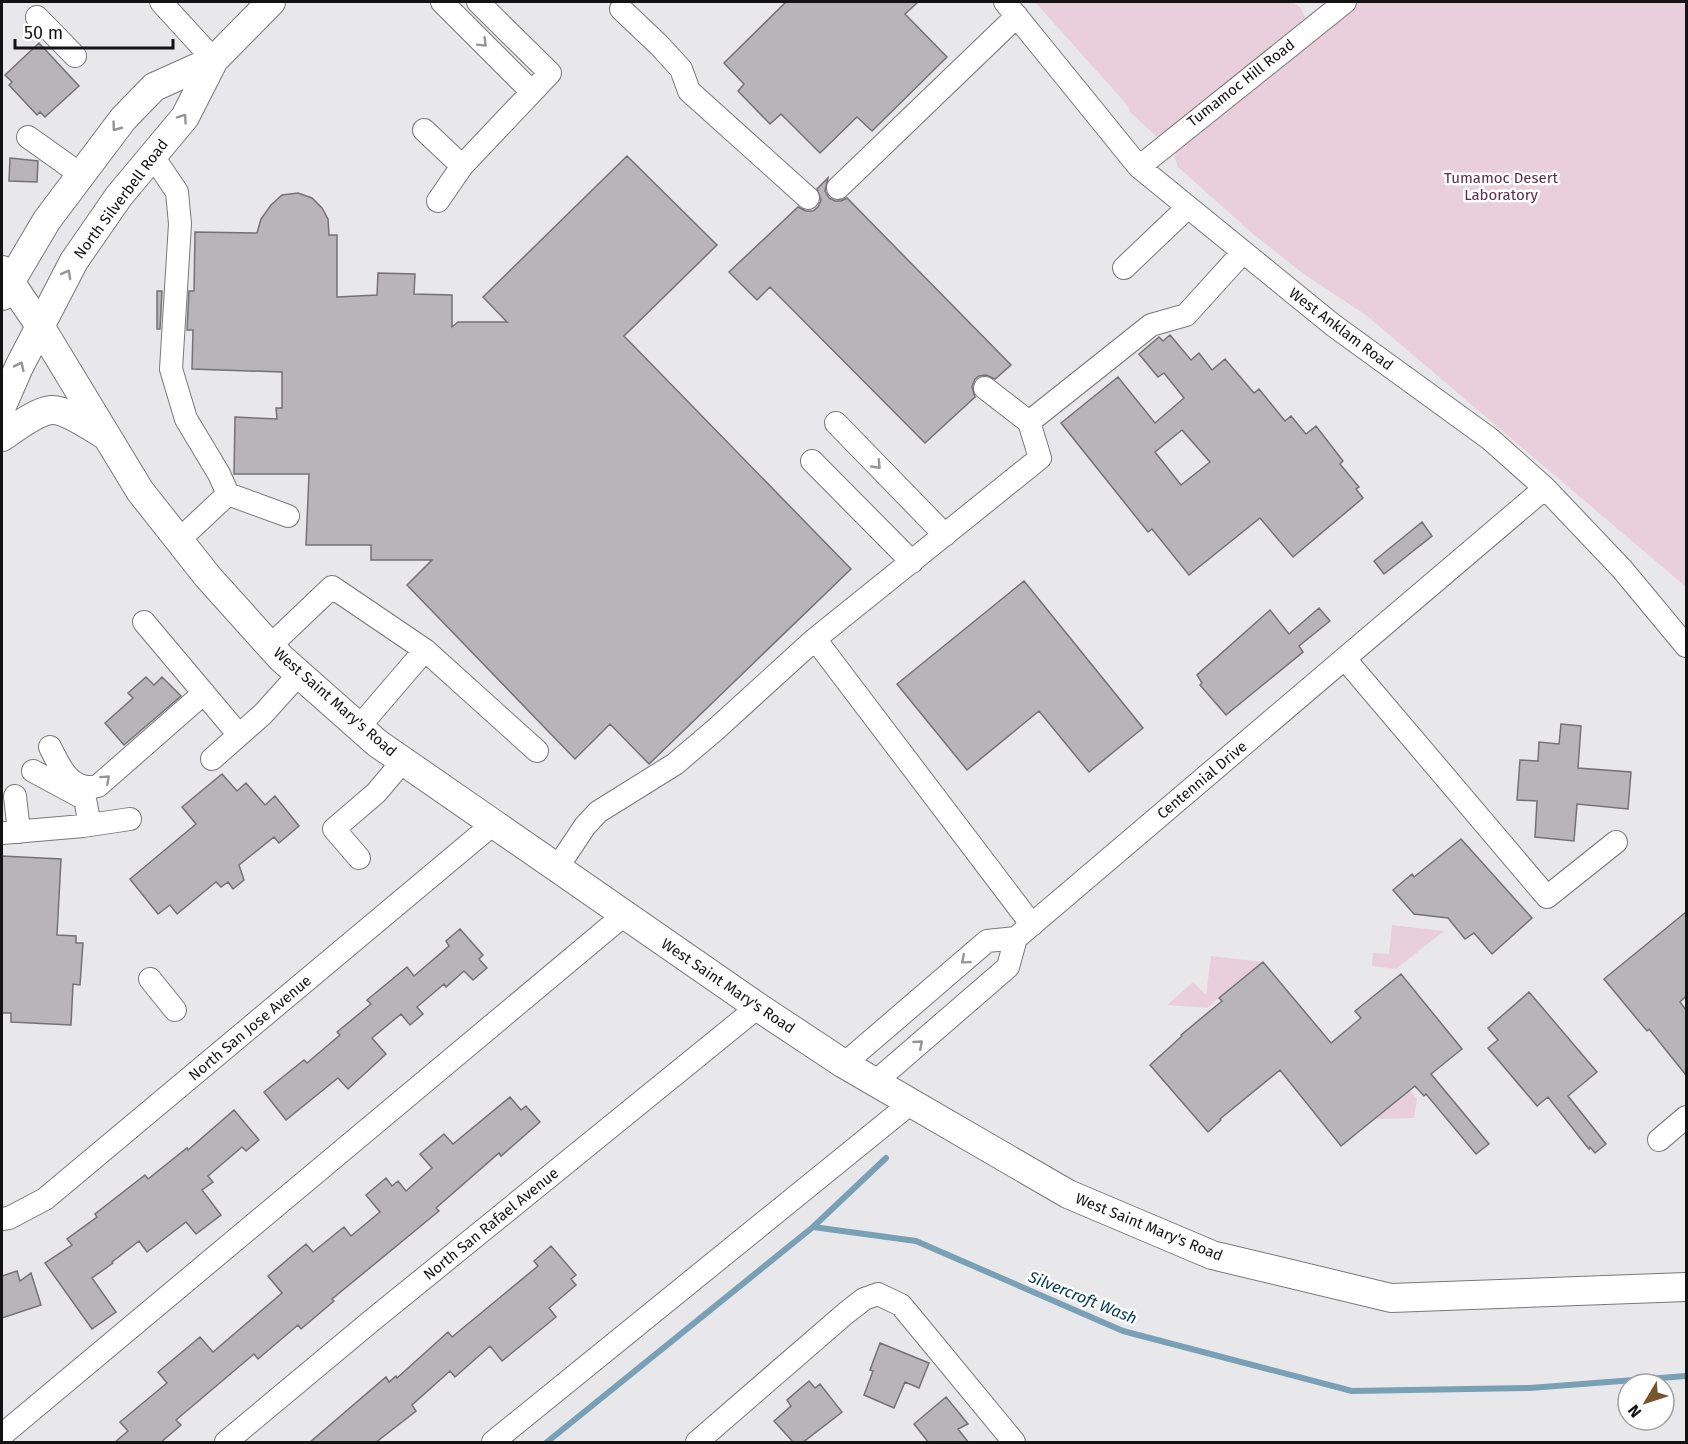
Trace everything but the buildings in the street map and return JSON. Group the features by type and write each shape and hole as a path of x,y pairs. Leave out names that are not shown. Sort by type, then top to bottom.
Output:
{"main road":[{"name":"North Silverbell Road","path":"2,406 74,261 119,196 185,117 214,60 271,2"},
{"name":"North Silverbell Road","path":"4,283 80,174 123,119 154,87 214,60"},
{"name":"West Saint Mary's Road","path":"4,283 40,326 140,491 208,577 270,646 299,674 358,727 492,825 844,1064 1068,1194 1212,1255 1390,1298 1686,1287"},
{"path":"2,436 33,417 51,410 64,413 107,436"}],"street":[{"path":"161,2 214,60"},
{"path":"442,2 532,92"},
{"path":"438,201 462,166 550,73 478,2"},
{"name":"Tumamoc Hill Road","path":"1139,167 1345,2"},
{"path":"621,9 681,69 689,91 808,198"},
{"path":"838,188 1011,9"},
{"name":"West Anklam Road","path":"1011,9 1139,167 1333,325 1490,439 1545,488 1622,569 1686,646"},
{"path":"37,17 75,56"},
{"path":"424,130 462,166"},
{"path":"28,136 80,174"},
{"path":"152,155 177,192 179,214 171,369 186,419 219,474 228,494 288,516"},
{"path":"1124,268 1188,207"},
{"path":"1029,422 1151,325 1186,315 1243,252"},
{"path":"557,868 585,826 598,812 675,764 815,639 1040,458 1029,422 985,388"},
{"path":"836,423 945,535"},
{"path":"812,460 912,562"},
{"name":"Centennial Drive","path":"1024,931 1545,488"},
{"path":"179,540 228,494"},
{"path":"270,646 332,587 425,650 537,751"},
{"path":"144,622 238,735"},
{"path":"815,639 1024,931"},
{"path":"358,727 425,650"},
{"path":"1345,659 1547,897 1616,842"},
{"path":"212,759 263,714 299,674"},
{"path":"50,747 61,770 77,784 88,789 98,786 204,693"},
{"path":"359,858 334,829 376,793 403,761"},
{"path":"33,771 85,800 90,825"},
{"path":"15,796 10,832 130,819"},
{"name":"North San Jose Avenue","path":"2,1219 9,1218 45,1199 492,825"},
{"path":"2,1435 624,915"},
{"path":"844,1064 987,941 1024,931"},
{"path":"875,1082 1008,967 1024,931"},
{"path":"150,979 175,1010"},
{"name":"North San Rafael Avenue","path":"226,1443 379,1315 758,1007"},
{"path":"493,1443 910,1103"},
{"path":"1659,1140 1686,1117"},
{"path":"697,1443 855,1306 864,1299 878,1294 901,1305 1014,1443"}],"green space":[{"name":"Tumamoc Desert Laboratory","path":"1035,2 1292,2 1301,8 1305,18 1325,2 1686,2 1686,587 1366,315 1305,275 1253,234 1178,167 1174,156 1176,154 1130,112 1128,106"},
{"path":"1392,925 1444,931 1396,969 1372,966 1373,953 1389,954"},
{"path":"1211,956 1263,962 1207,1008 1167,1005 1193,982 1206,995"},
{"path":"1410,1090 1417,1099 1414,1118 1375,1119"}],"waterway":[{"path":"813,1227 886,1158"},
{"name":"Silvercroft Wash","path":"547,1442 813,1227 916,1241 1123,1331 1352,1391 1530,1388 1686,1376"}]}
